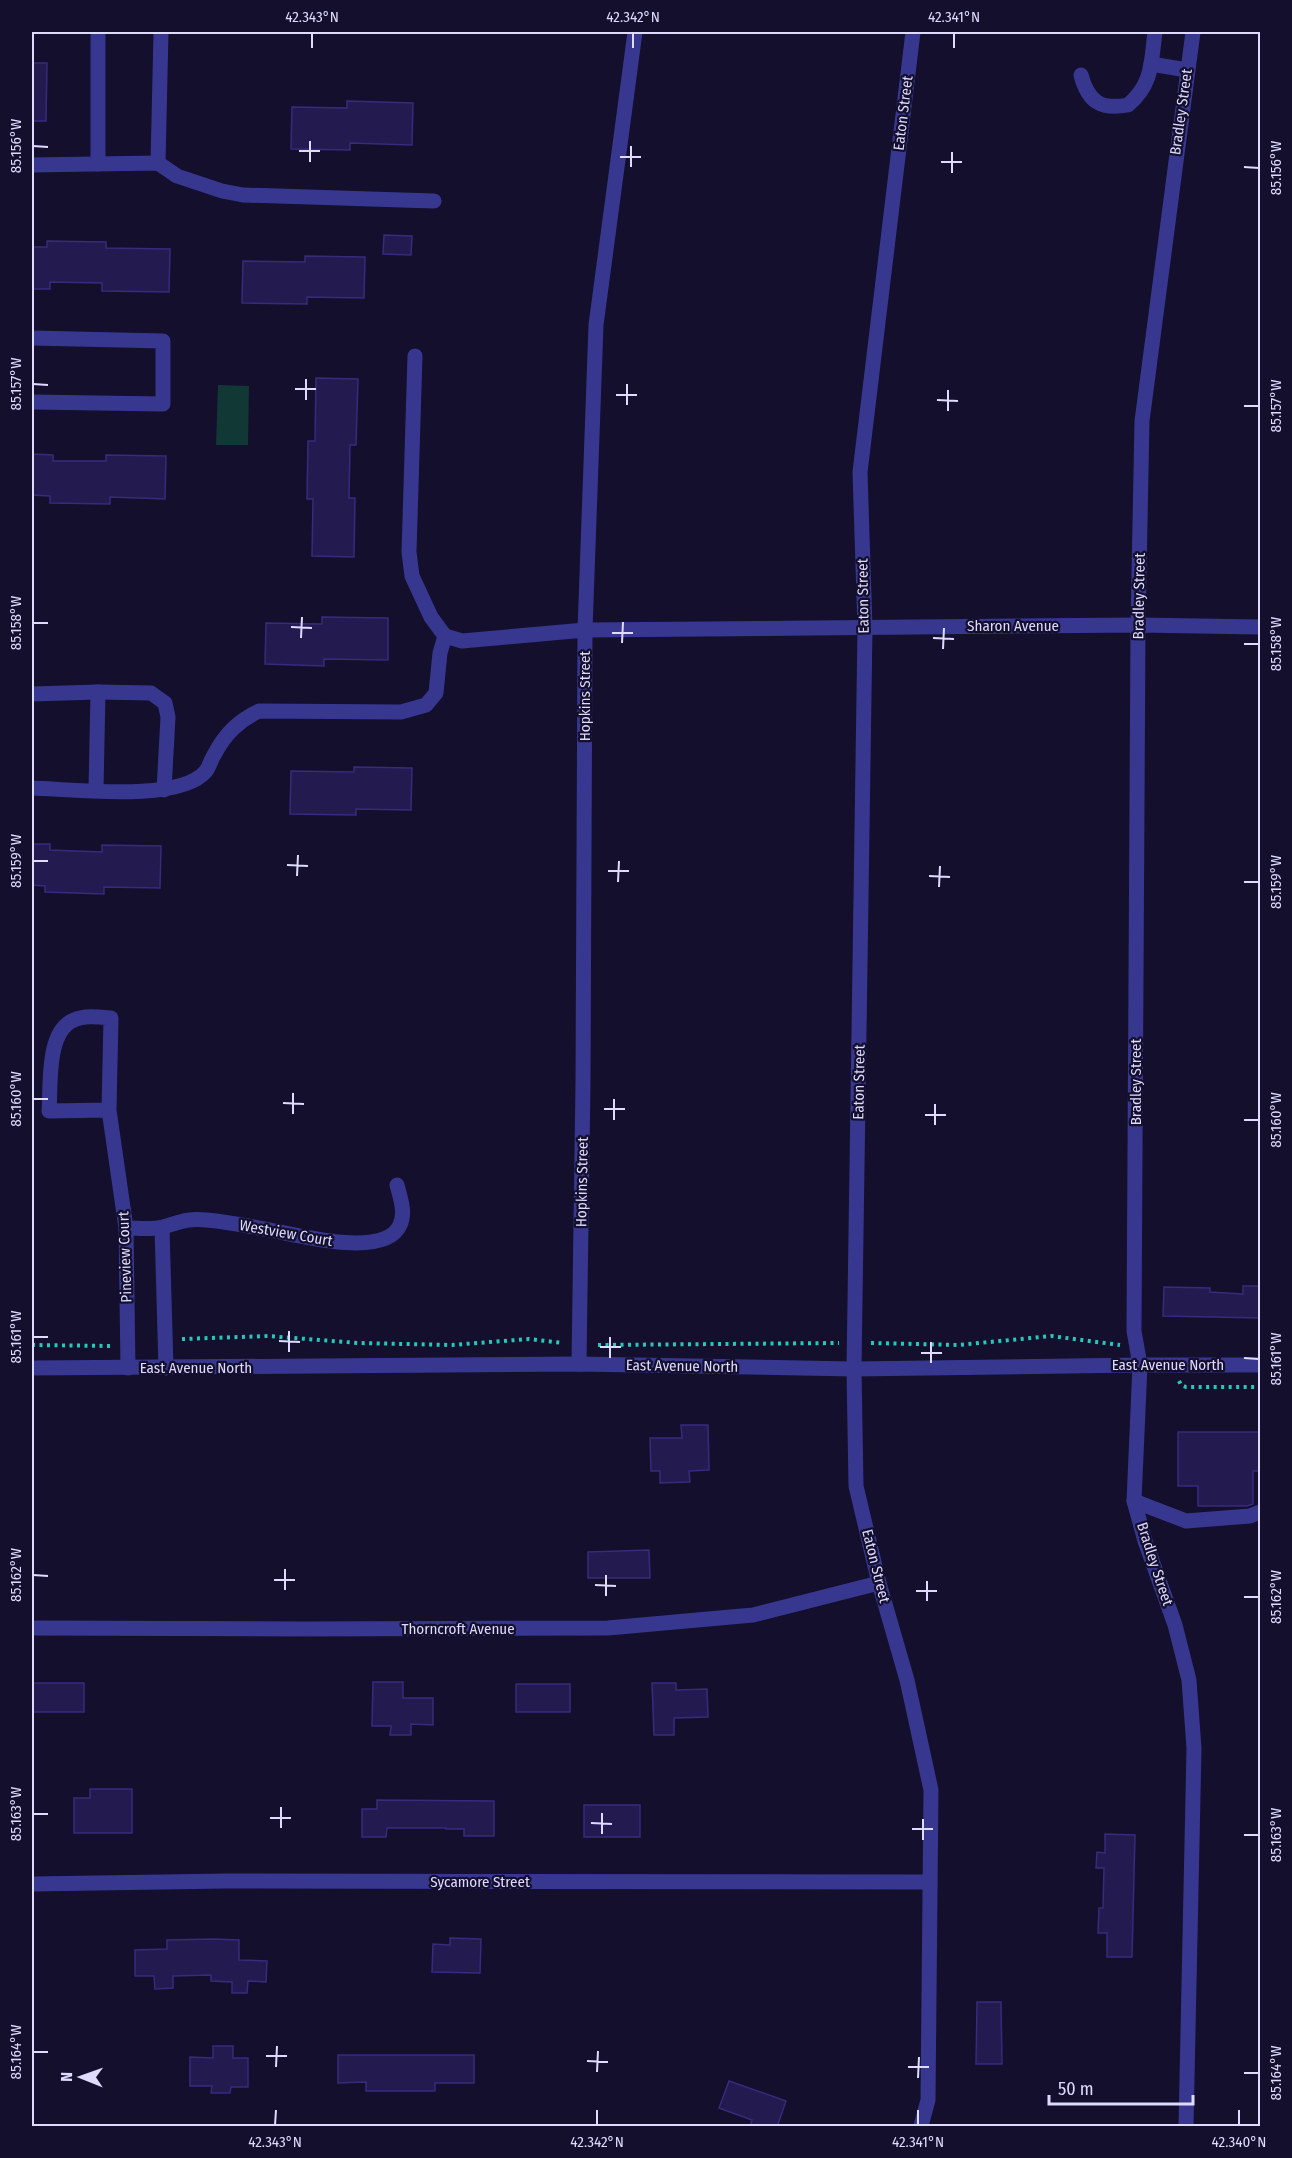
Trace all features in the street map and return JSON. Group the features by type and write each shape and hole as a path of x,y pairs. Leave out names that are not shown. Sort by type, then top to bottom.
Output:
{"street":[{"path":"98,32 98,164"},
{"path":"158,164 161,32"},
{"name":"Hopkins Street","path":"579,1364 585,630 596,325 634,32"},
{"name":"Eaton Street","path":"913,32 860,471 865,628 854,1369 856,1486 879,1583 907,1680 932,1790 929,1882 928,2100 921,2127"},
{"path":"1106,106 1124,100 1137,88 1145,32"},
{"path":"1082,75 1089,95 1097,102 1116,107 1128,105 1144,88 1151,64 1155,32"},
{"name":"Bradley Street","path":"1186,2127 1194,1748 1189,1680 1175,1625 1145,1541 1134,1501 1140,1365 1134,1331 1138,626 1142,421 1193,32"},
{"path":"1151,64 1187,70"},
{"path":"32,165 158,164 177,176 222,191 243,195 434,201"},
{"path":"32,338 163,341 163,404 32,402"},
{"path":"32,788 164,790 188,784 206,772 215,753 231,731 242,719 259,711 401,712 426,705 436,693 440,653 445,636 432,617 412,576 409,552 416,356"},
{"name":"Sharon Avenue","path":"445,636 462,641 585,630 1260,627"},
{"path":"96,790 98,692"},
{"path":"32,694 151,693 165,703 168,717 164,790"},
{"name":"Pineview Court","path":"109,1110 50,1111 52,1056 56,1040 63,1026 73,1020 93,1017 111,1018 109,1110 126,1228 128,1368"},
{"name":"Westview Court","path":"126,1228 162,1227 182,1220 197,1219 222,1221 336,1242 383,1240 394,1234 403,1214 397,1185"},
{"path":"162,1227 166,1368"},
{"name":"East Avenue North","path":"32,1368 579,1364 854,1369 1260,1365"},
{"path":"1134,1501 1186,1521 1250,1516 1260,1512"},
{"name":"Thorncroft Avenue","path":"32,1628 608,1628 753,1615 879,1583"},
{"name":"Sycamore Street","path":"32,1884 226,1881 929,1882"}],"path":[{"path":"165,1340 268,1336 358,1343 452,1345 529,1339 580,1344 959,1345 1052,1336 1120,1345 1136,1344"},
{"path":"32,1345 109,1346 127,1344"},
{"path":"1176,1365 1181,1385 1186,1387 1260,1386"}],"green space":[{"path":"218,385 249,386 248,445 216,445"}],"building":[{"path":"32,63 47,63 46,121 32,121"},
{"path":"347,101 413,103 412,145 350,143 350,150 291,149 292,107 347,108"},
{"path":"384,235 412,236 411,255 383,254"},
{"path":"47,241 106,242 106,248 170,249 169,292 102,291 102,283 50,282 50,289 32,289 32,247 47,247"},
{"path":"305,256 365,257 364,298 307,297 307,304 242,303 243,261 305,262"},
{"path":"316,378 358,379 356,445 350,445 349,498 355,498 354,557 312,556 313,499 307,499 308,441 315,441"},
{"path":"32,454 53,455 53,461 106,461 106,455 166,456 165,499 110,497 110,504 50,503 50,496 32,495"},
{"path":"322,617 388,618 388,660 324,659 324,666 265,664 266,623 322,624"},
{"path":"354,767 412,768 411,810 356,809 356,815 290,814 291,771 354,772"},
{"path":"32,844 50,844 50,850 102,852 102,845 161,846 160,888 104,887 104,894 45,892 45,886 32,885"},
{"path":"1243,1286 1259,1286 1260,1318 1163,1316 1164,1287 1210,1288 1210,1292 1243,1294"},
{"path":"681,1425 708,1425 709,1470 689,1471 690,1482 660,1483 660,1471 651,1471 650,1438 682,1438"},
{"path":"1178,1432 1260,1432 1260,1471 1253,1471 1253,1504 1198,1506 1198,1486 1178,1486"},
{"path":"649,1550 650,1578 588,1578 588,1552"},
{"path":"373,1682 403,1682 403,1698 433,1698 433,1725 411,1724 411,1735 390,1735 391,1726 372,1726"},
{"path":"32,1683 84,1683 84,1712 32,1712"},
{"path":"652,1683 676,1683 676,1690 707,1689 708,1717 674,1718 674,1735 654,1735"},
{"path":"516,1684 570,1684 570,1712 516,1712"},
{"path":"90,1789 132,1789 132,1833 74,1833 74,1798 90,1798"},
{"path":"377,1800 494,1801 494,1836 464,1836 464,1829 387,1828 386,1837 362,1837 362,1809 377,1809"},
{"path":"584,1805 640,1805 640,1837 584,1837"},
{"path":"1105,1834 1135,1835 1132,1957 1107,1957 1107,1933 1098,1933 1099,1908 1103,1908 1104,1868 1096,1868 1097,1852 1105,1853"},
{"path":"450,1938 481,1939 480,1973 432,1972 433,1944 450,1945"},
{"path":"167,1940 239,1940 239,1960 267,1961 266,1982 248,1981 247,1993 232,1993 232,1982 211,1981 211,1975 173,1976 173,1988 155,1989 154,1976 135,1976 135,1950 167,1949"},
{"path":"977,2002 1001,2002 1002,2064 976,2064"},
{"path":"213,2046 233,2046 233,2058 248,2058 248,2087 231,2087 230,2093 211,2093 212,2086 190,2086 190,2057 213,2058"},
{"path":"338,2055 474,2055 474,2083 435,2083 435,2091 366,2091 366,2082 338,2083"},
{"path":"729,2081 786,2101 777,2127 750,2127 752,2120 719,2108"}]}
